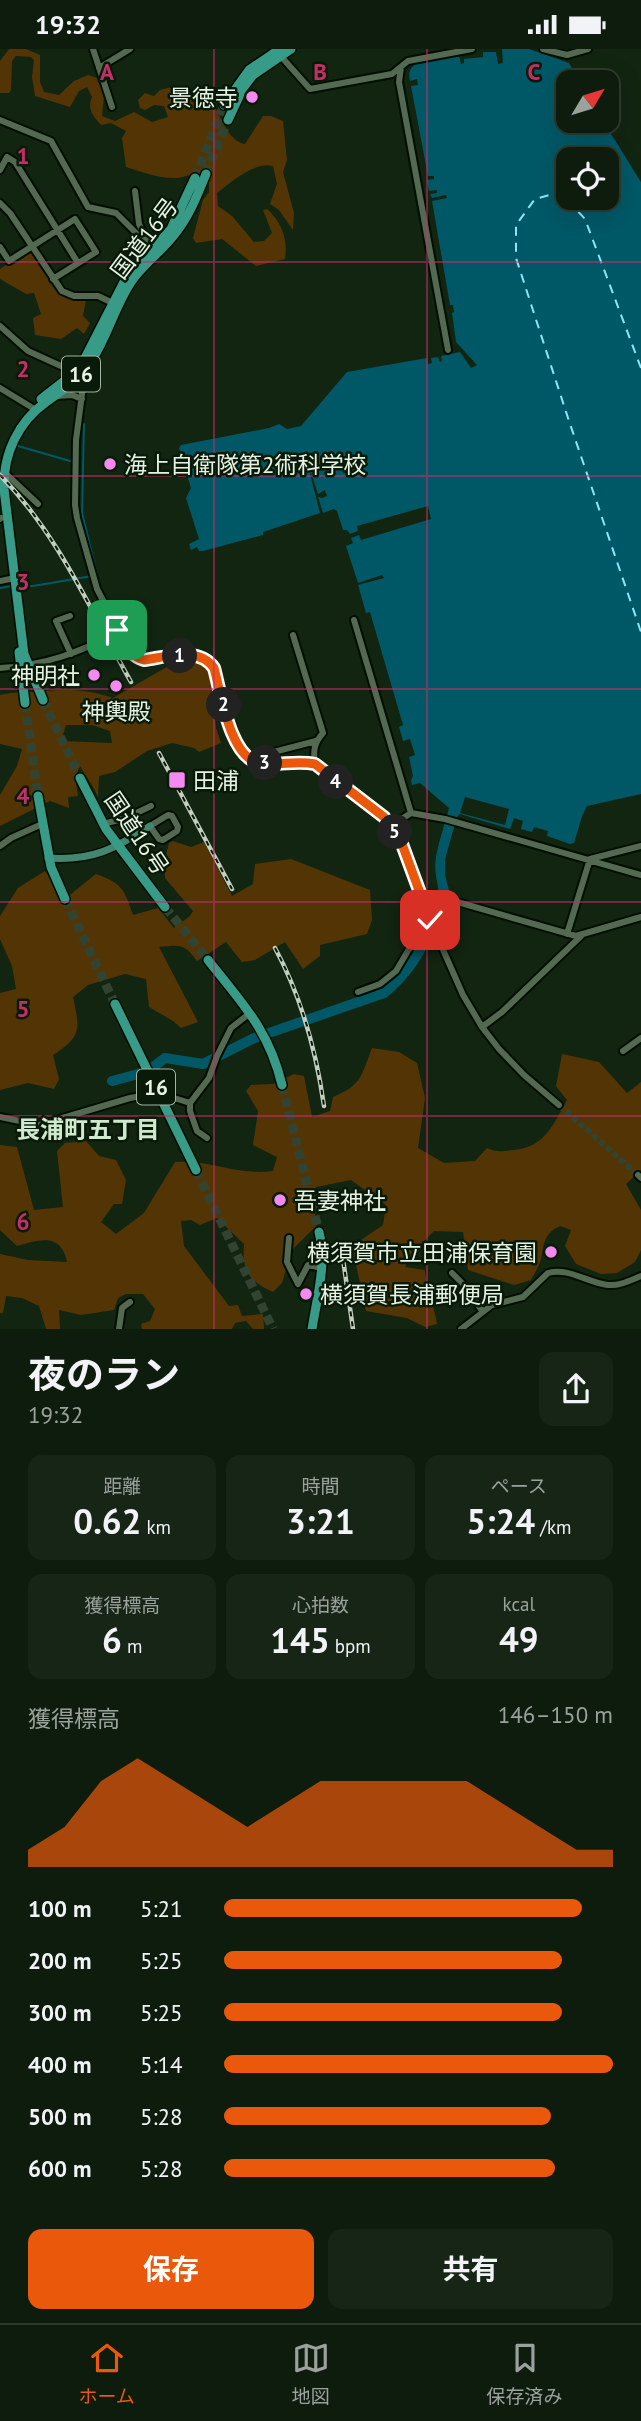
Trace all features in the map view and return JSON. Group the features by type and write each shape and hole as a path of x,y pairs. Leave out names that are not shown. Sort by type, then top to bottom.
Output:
{"highway":[{"path":"224,105 249,70 279,52 291,49"},
{"path":"228,120 246,82 279,52"},
{"name":"国道16号","path":"34,408 56,396 96,353 126,278 171,229 206,174"},
{"name":"国道16号","path":"190,200 195,178"},
{"name":"国道16号","path":"11,582 2,468 13,428 76,375 115,304"},
{"name":"国道16号","path":"0,515 24,654 25,703"},
{"name":"国道16号","path":"24,666 43,699"},
{"name":"国道16号","path":"79,778 103,824 165,907"},
{"path":"38,796 48,858 65,899"},
{"path":"208,960 265,1035 277,1063 282,1085"},
{"name":"16","path":"116,1005 196,1170"},
{"path":"312,1329 322,1268 323,1253 319,1232"}],"main road":[{"path":"48,858 92,856 118,845 150,825"}],"street":[{"path":"93,49 112,107"},
{"path":"99,68 130,49"},
{"path":"279,52 310,89 392,74 408,61 472,49"},
{"path":"543,49 567,55 588,49"},
{"path":"401,67 399,82 447,350"},
{"path":"0,120 51,141 88,207 117,213 134,233 153,249"},
{"path":"0,170 8,157 15,162 78,263"},
{"path":"135,191 139,224 153,249"},
{"path":"0,203 10,213 62,291 68,294 98,296 115,304"},
{"path":"0,267 75,219 96,252 53,279"},
{"path":"0,247 9,261"},
{"path":"0,326 28,351 76,375 82,397"},
{"path":"96,353 82,397 76,440 77,518 97,589 130,652 138,659 144,660 191,655 210,661 235,744 247,759 257,763 303,761 315,764 384,817 402,844 429,919 463,995 482,1027 517,1068 559,1105"},
{"path":"0,388 34,408"},
{"path":"56,396 82,397"},
{"path":"2,468 38,504"},
{"path":"70,616 57,621 71,655"},
{"path":"354,620 411,813"},
{"path":"0,668 24,666 71,655 119,632"},
{"path":"293,635 323,733 316,741 313,754 315,764"},
{"path":"247,759 316,741"},
{"path":"103,824 117,822 151,806"},
{"path":"144,810 150,825 159,839 163,840 177,831 178,827 172,816 168,815 150,825"},
{"path":"391,826 411,813 445,819 641,875"},
{"path":"0,846 42,824"},
{"path":"590,859 641,846"},
{"path":"567,934 590,859"},
{"path":"419,894 426,893 567,934 582,935 641,917"},
{"path":"358,992 380,984 397,971 429,919"},
{"path":"482,1027 502,1012 582,935"},
{"path":"207,1138 197,1131 190,1103 209,1078 216,1056 231,1028 250,1013"},
{"path":"622,1051 641,1038"},
{"path":"0,1117 39,1125 130,1098 158,1093 190,1103"},
{"path":"289,1238 287,1262 298,1284 308,1265 322,1268"},
{"path":"461,1329 492,1305 523,1297 543,1275 554,1271 611,1286 641,1276"},
{"path":"452,1273 466,1286 483,1312"},
{"path":"119,1329 122,1308 131,1302"}],"shaded area":[{"path":"9,49 26,49 40,55 40,82 44,92 59,95 74,81 88,75 97,78 104,96 102,116 115,121 134,112 152,122 168,117 164,106 154,105 145,110 140,108 138,100 145,93 154,96 160,90 172,87 197,103 215,88 213,105 234,139 245,144 263,116 283,121 287,160 283,172 294,213 293,230 279,210 270,204 277,184 273,166 251,169 217,193 218,206 232,216 254,242 264,241 272,233 263,210 267,209 283,232 285,259 256,266 222,239 196,243 193,238 203,200 209,192 209,174 205,171 171,178 126,167 122,138 126,131 111,123 101,125 92,112 92,97 87,87 79,91 70,107 35,96 32,77 34,60 31,57 16,56 12,61 11,90 9,93 0,93 0,61"},
{"path":"31,248 58,290 86,300 83,316 90,323 84,334 77,328 61,339 35,335 33,318 41,314 34,293 26,294 0,279 0,269"},
{"path":"195,660 212,673 216,728 221,743 199,752 194,748 172,743 147,751 115,772 99,776 98,797 80,766 75,777 78,796 68,797 69,808 50,801 0,826 0,795 17,766 22,749 0,744 0,695 72,690 113,698 177,661","holes":["66,725 92,725 110,731 112,743 61,741"]},
{"path":"173,841 191,847 204,842 232,896 253,884 255,864 291,859 370,890 372,920 367,934 320,945 320,956 303,969 285,942 255,960 242,962 226,942 197,961 181,946 159,947 198,1022 181,1028 149,1007 146,979 125,974 88,985 73,997 77,1017 74,1037 53,1055 59,1079 54,1089 28,1083 0,1090 0,993 16,989 12,966 0,939 0,916 18,888 45,871 66,898 96,874 112,881 121,889 133,915 158,908 174,928 193,911 165,878 164,862 169,843"},
{"path":"372,1048 399,1052 417,1063 425,1098 418,1148 444,1163 475,1161 487,1148 497,1151 514,1150 525,1148 541,1139 567,1100 556,1086 562,1054 599,1062 627,1093 641,1082 641,1170 626,1184 641,1210 641,1250 635,1262 617,1273 601,1274 576,1264 565,1246 571,1230 560,1226 547,1236 540,1262 531,1280 514,1285 468,1270 463,1232 434,1231 411,1254 405,1267 425,1270 437,1324 425,1327 407,1318 366,1311 352,1246 383,1225 386,1205 351,1180 316,1187 310,1204 319,1223 292,1250 282,1283 273,1292 258,1284 248,1274 244,1261 244,1244 217,1218 200,1225 191,1220 181,1221 184,1246 229,1306 238,1305 242,1316 263,1314 264,1329 253,1329 246,1321 235,1323 232,1329 142,1329 141,1324 150,1321 155,1309 143,1294 126,1294 118,1298 114,1310 81,1315 59,1310 60,1329 46,1329 39,1306 22,1298 6,1296 3,1313 0,1313 0,1254 28,1260 67,1262 64,1252 54,1242 41,1241 17,1246 0,1230 0,1145 17,1147 34,1210 63,1207 57,1151 65,1143 86,1141 99,1156 116,1160 126,1180 122,1204 114,1204 101,1222 116,1234 144,1213 175,1162 200,1163 247,1171 273,1171 277,1157 253,1145 258,1111 246,1091 251,1085 273,1084 294,1074 304,1076 312,1117 330,1111 333,1097 343,1093 359,1079"}],"water":[{"path":"502,49 529,49 569,63 573,70 556,70 556,133 610,133 641,182 641,794 587,806 574,843 570,844 547,836 548,831 534,827 532,832 521,829 523,821 514,818 510,829 460,814 445,859 445,875 450,894 448,906 438,926 432,916 438,898 435,866 449,808 420,783 412,785 409,757 415,755 410,739 403,741 399,727 403,725 370,612 366,613 358,585 384,578 382,575 358,583 346,546 353,543 351,538 359,535 361,540 431,519 428,506 357,526 358,531 350,534 343,530 337,511 334,509 323,513 318,497 327,496 325,490 318,494 311,473 320,513 263,532 263,535 203,551 199,551 197,547 191,550 189,544 199,539 186,498 191,488 179,448 181,445 279,424 287,429 301,426 347,372 427,358 428,364 432,363 431,358 438,357 440,362 441,356 460,352 471,368 477,365 456,342 453,305 450,305 432,201 447,198 446,195 432,198 430,194 437,193 437,190 429,191 427,180 434,179 434,176 428,176 411,86 418,85 417,79 410,81 409,75 417,63 459,56 461,64 464,59 483,57 483,52 496,52 498,64 503,63","holes":["465,797 509,809 505,825 460,813"]}],"waterway":[{"path":"84,424 82,513 97,575"},
{"path":"18,446 70,461"},
{"path":"21,586 92,576"},
{"path":"0,588 12,586"},
{"path":"152,1068 165,1058 203,1064 252,1039 384,993 408,968 437,918"},
{"path":"112,1081 142,1073"}],"ferry route":[{"path":"641,368 585,219 560,192 535,199 516,225 516,258 641,632"}],"tunnel":[{"path":"195,178 224,105"},
{"path":"206,174 228,120"},
{"path":"43,700 80,778"},
{"path":"25,703 38,796"},
{"path":"65,899 115,1004"},
{"path":"165,907 208,960"},
{"path":"282,1085 319,1232"},
{"path":"559,1105 638,1175"},
{"path":"196,1170 273,1329"}],"railway":[{"path":"0,475 21,498 56,548 131,682"},
{"path":"159,753 232,889"},
{"path":"275,948 307,1025 324,1106"},
{"path":"342,1252 353,1329"}],"place":[{"name":"景徳寺","path":"252,97"},
{"name":"海上自衛隊第2術科学校","path":"110,464"},
{"name":"神明社","path":"94,675"},
{"name":"神輿殿","path":"116,686"},
{"name":"田浦","path":"177,780"},
{"name":"吾妻神社","path":"280,1200"},
{"name":"横須賀市立田浦保育園","path":"551,1252"},
{"name":"横須賀長浦郵便局","path":"306,1294"}],"district":[{"name":"長浦町五丁目","path":"88,1129"}],"route":[{"path":"117,630 130,652 138,659 198,655 210,661 235,744 247,759 268,764 303,761 315,764 384,817 402,844 430,920"}]}
